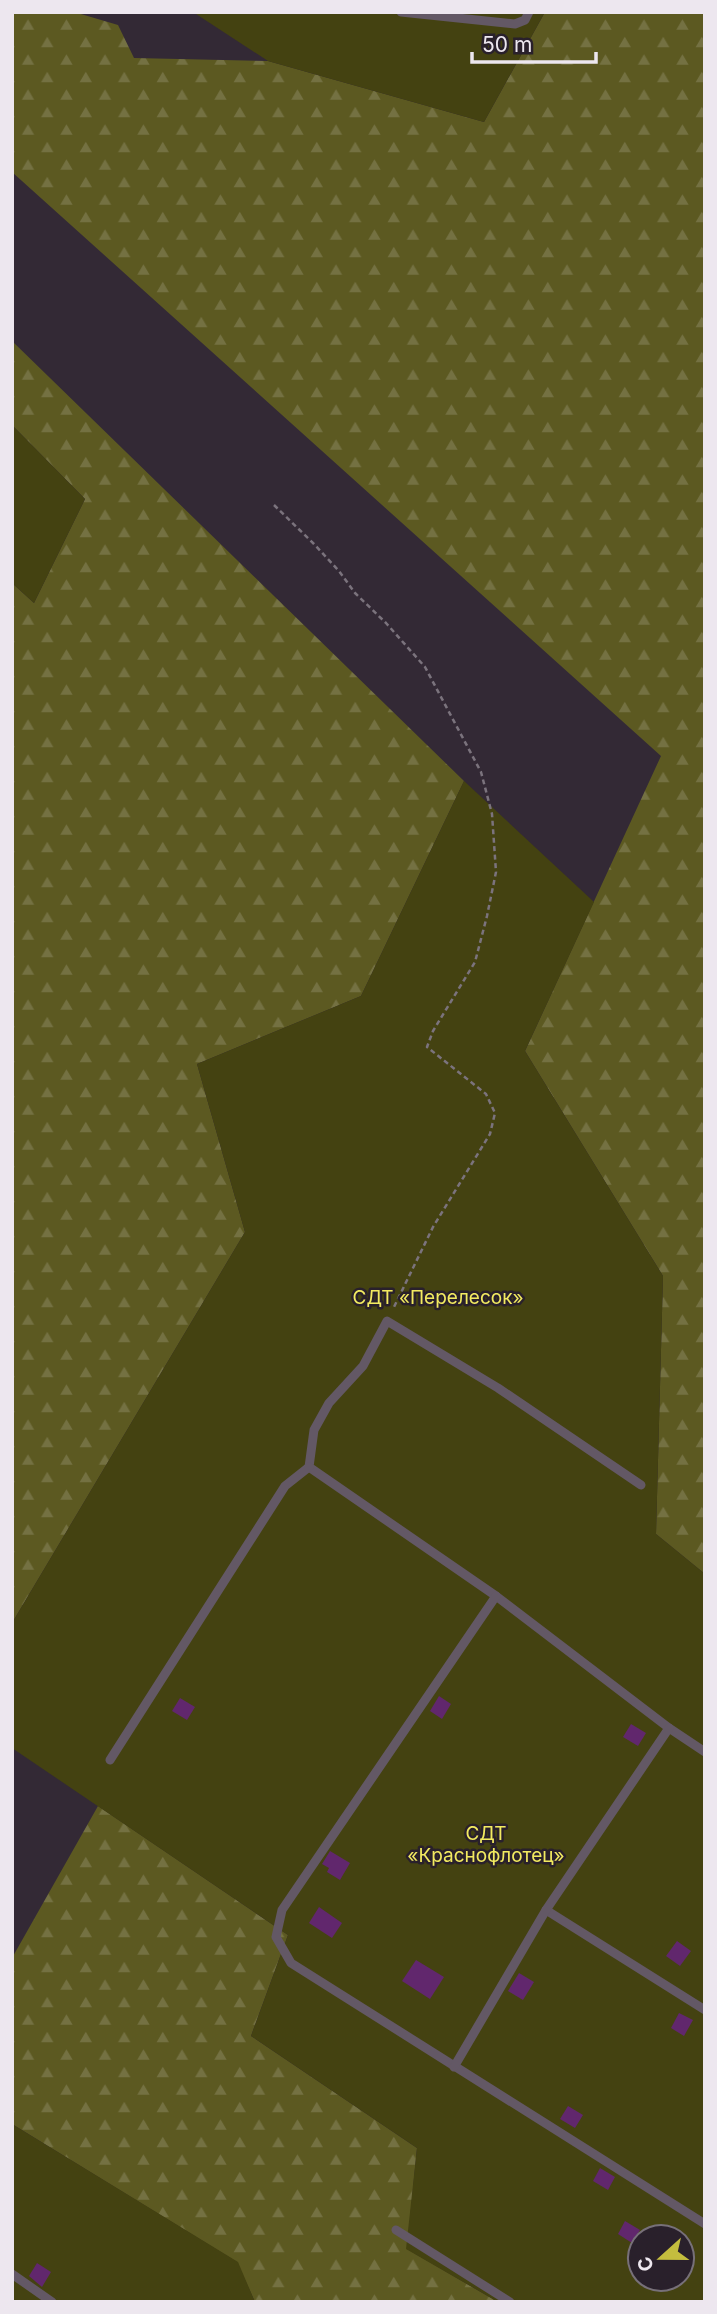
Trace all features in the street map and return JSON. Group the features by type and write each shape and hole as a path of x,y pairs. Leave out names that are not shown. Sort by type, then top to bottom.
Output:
{"lane":[{"path":"401,12 515,24 526,20 529,12"},
{"path":"110,1760 285,1486 309,1467 314,1430 329,1403 363,1366 387,1321 498,1388 641,1485"},
{"path":"309,1467 496,1596 669,1728 705,1752"},
{"path":"496,1596 282,1910 276,1937 290,1964 705,2224"},
{"path":"454,2067 546,1910 669,1728"},
{"path":"546,1910 705,2010"},
{"path":"396,2230 510,2302"},
{"path":"12,2274 51,2302"}],"path":[{"path":"274,505 314,544 355,593 425,667 481,772 492,814 496,872 475,962 433,1031 427,1047 486,1094 495,1112 493,1123 490,1134 433,1227 387,1321"}],"green space":[{"path":"12,12 74,12 118,25 134,58 268,61 484,122 545,12 705,12 705,1574 656,1534 663,1276 525,1051 661,756 12,172"},
{"path":"193,12 545,12 484,122 268,61"},
{"path":"12,341 464,781 361,996 197,1064 245,1232 12,1623 12,583 34,603 85,499 12,425"},
{"path":"12,425 85,499 34,603 12,583"},
{"path":"464,781 594,902 525,1051 663,1276 656,1534 705,1574 705,2302 498,2302 406,2249 417,2148 251,2036 288,1935 12,1748 12,1623 245,1232 197,1064 361,996"},
{"path":"98,1806 288,1935 251,2036 417,2148 407,2249 498,2302 255,2302 237,2262 12,2124 12,1958"},
{"path":"12,2124 238,2262 255,2302 12,2302"}],"building":[{"path":"439,1696 451,1704 442,1719 430,1711"},
{"path":"180,1698 195,1707 187,1720 172,1711"},
{"path":"631,1724 646,1733 638,1746 623,1737"},
{"path":"330,1851 350,1863 340,1880 327,1872 329,1868 322,1864"},
{"path":"319,1907 342,1923 332,1938 309,1923"},
{"path":"677,1941 691,1951 680,1966 666,1956"},
{"path":"416,1960 444,1977 430,1999 402,1981"},
{"path":"519,1973 534,1982 523,2000 508,1991"},
{"path":"679,2013 693,2020 684,2036 671,2028"},
{"path":"568,2106 583,2115 575,2128 560,2119"},
{"path":"600,2168 615,2177 608,2190 593,2181"},
{"path":"625,2221 628,2223 626,2223 626,2239 618,2234"},
{"path":"37,2263 51,2272 42,2287 29,2276"}],"park label":[{"name":"СДТ «Перелесок»","path":"438,1297"},
{"name":"СДТ «Краснофлотец»","path":"486,1844"}]}
